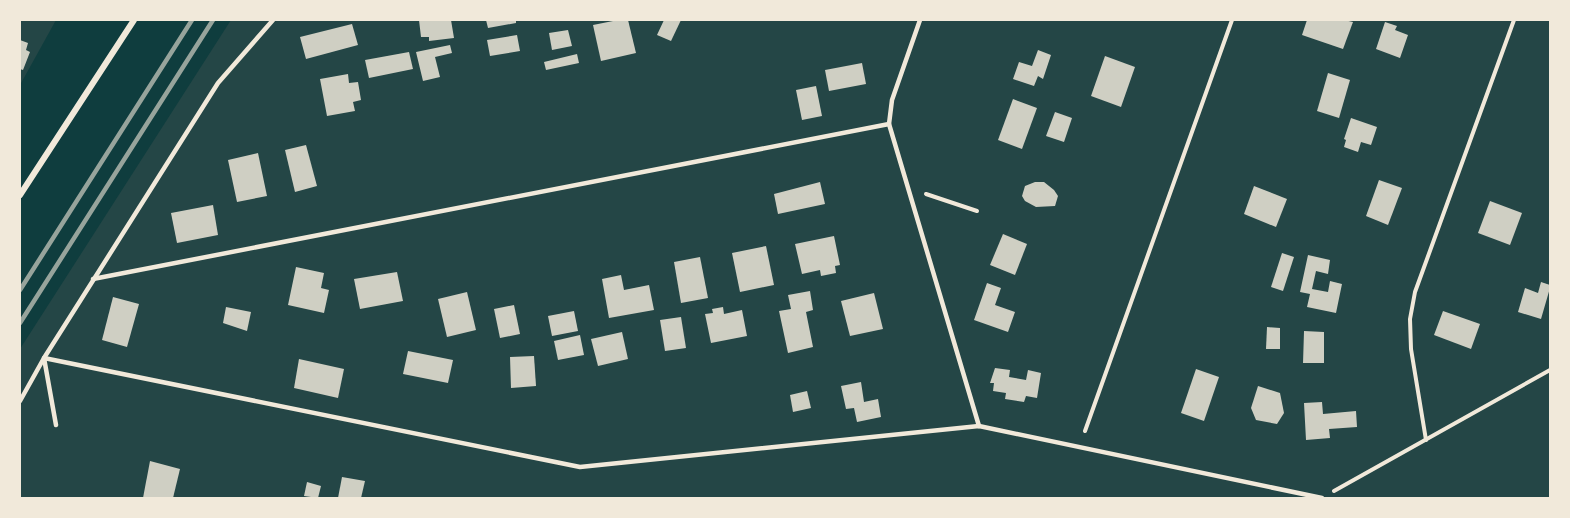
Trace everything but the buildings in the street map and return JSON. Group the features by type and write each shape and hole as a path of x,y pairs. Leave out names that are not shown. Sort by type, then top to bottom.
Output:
{"street":[{"path":"20,195 134,20"}],"lane":[{"path":"20,401 93,279 218,83 273,20"},
{"path":"920,20 892,100 889,124 979,426"},
{"path":"93,279 889,124"},
{"path":"44,358 580,467 979,426 1322,498"},
{"path":"44,358 56,425"}],"path":[{"path":"1079,448 1232,20"},
{"path":"1426,440 1411,349 1410,319 1415,292 1514,20"},
{"path":"908,188 977,211"},
{"path":"1322,498 1551,370"}],"shaded area":[{"path":"20,20 56,20 20,85"},
{"path":"231,20 1550,20 1550,498 20,498 20,349"}],"railway":[{"path":"20,290 192,20"},
{"path":"20,323 213,20"}]}
